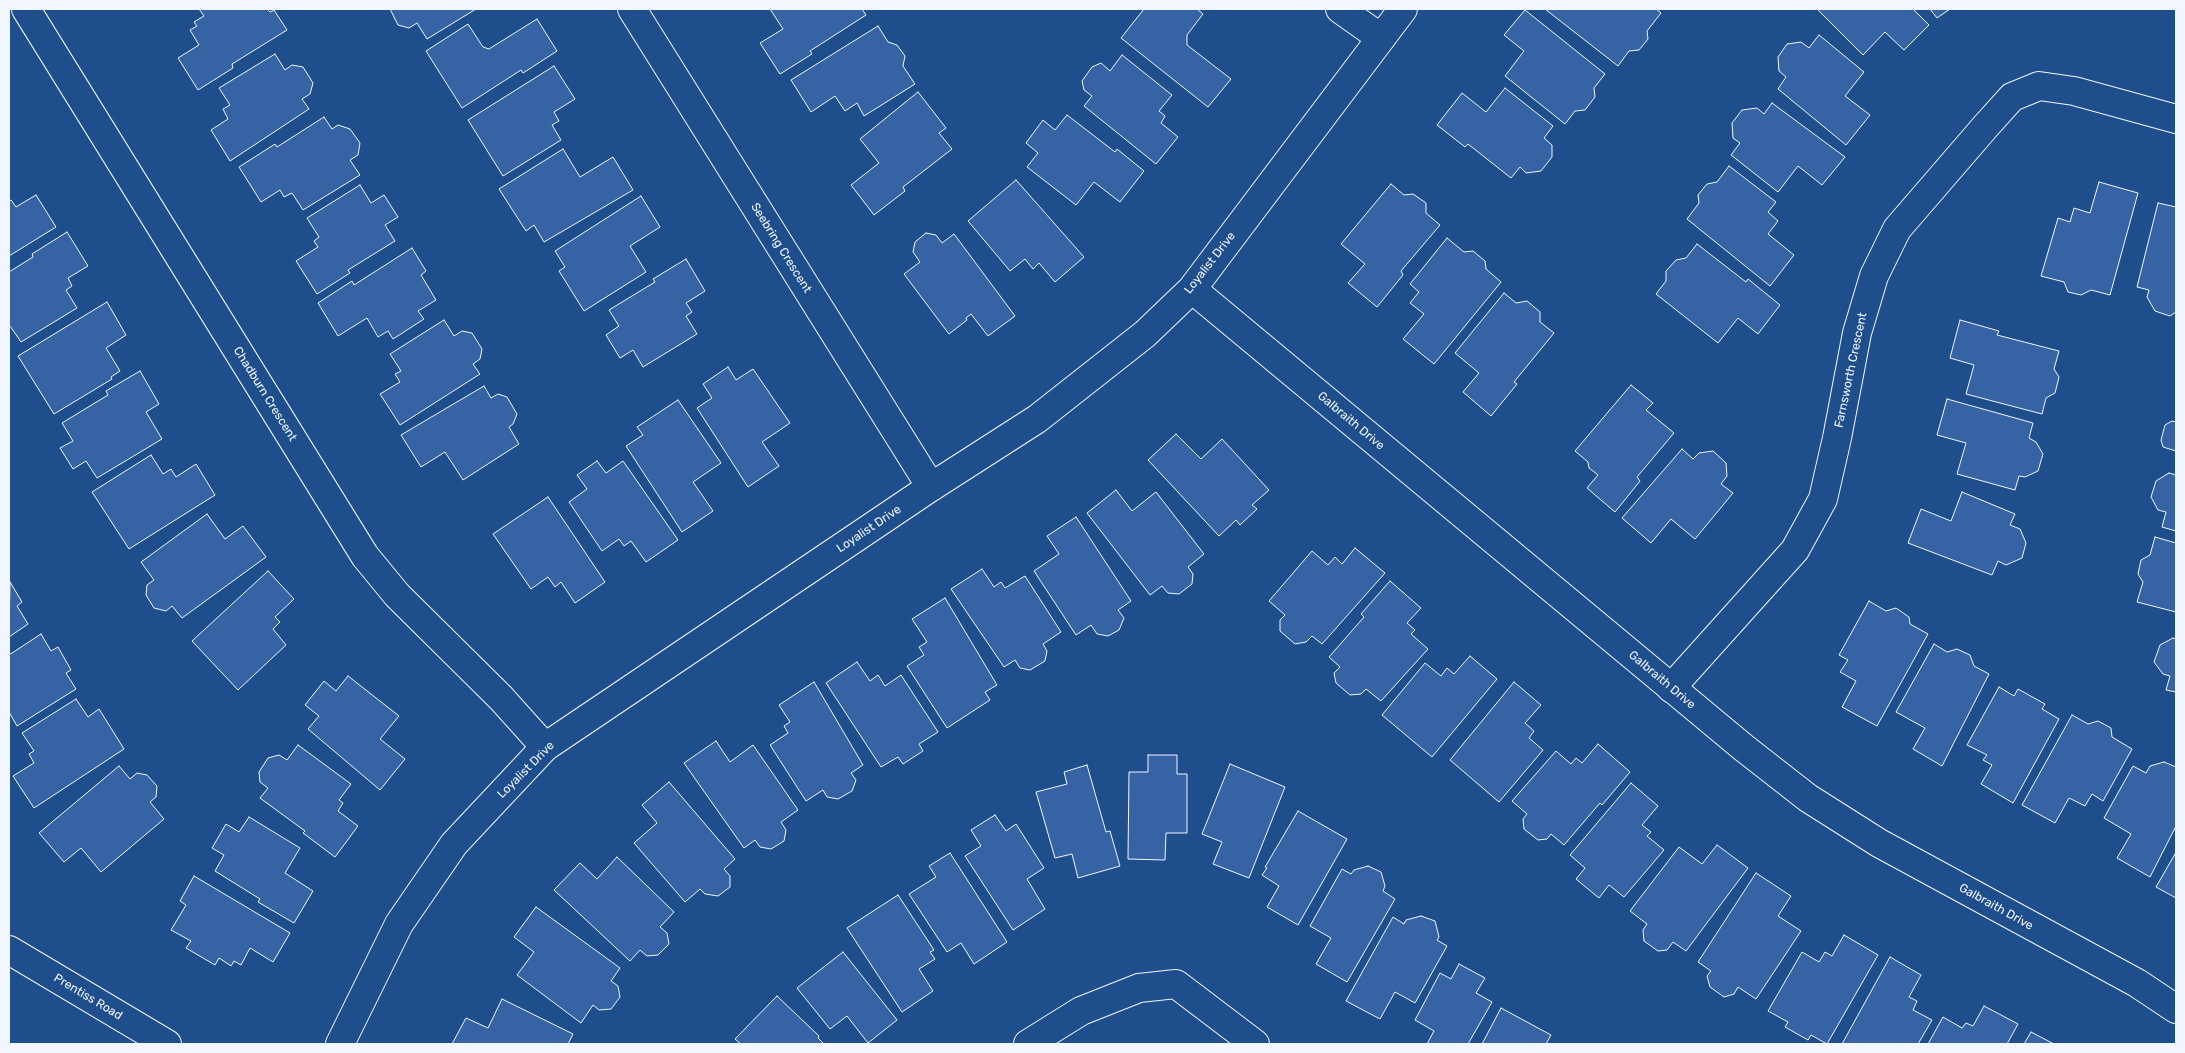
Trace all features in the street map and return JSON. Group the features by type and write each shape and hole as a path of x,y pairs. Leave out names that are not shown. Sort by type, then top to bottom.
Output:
{"street":[{"name":"Chadburn Crescent","path":"26,9 366,556 397,595 501,698 545,747"},
{"name":"Seebring Crescent","path":"632,9 931,487"},
{"path":"1340,9 1381,38"},
{"name":"Loyalist Drive","path":"340,1044 399,924 454,844 545,747 931,487 1037,418 1145,334 1192,289 1404,9"},
{"name":"Farnsworth Crescent","path":"1671,688 1795,550 1823,499 1857,333 1874,276 1897,229 1985,127 2012,97 2039,86 2074,91 2176,119"},
{"name":"Galbraith Drive","path":"1192,289 1671,688 1808,798 1879,843 2137,983 2176,1009"},
{"name":"Prentiss Road","path":"9,950 167,1044"},
{"path":"1028,1044 1089,1008 1139,988 1176,984 1255,1044"}],"building":[{"path":"199,9 267,9 270,12 274,10 287,30 232,64 233,68 198,90 178,58 199,45 190,30 197,26 194,22 204,16"},
{"path":"390,9 476,9 427,39 417,23 409,28 398,25"},
{"path":"770,9 862,9 866,15 810,51 812,54 780,74 760,43 783,29"},
{"path":"1144,9 1197,9 1203,14 1187,35 1187,45 1231,79 1208,107 1121,38"},
{"path":"1545,9 1656,9 1661,13 1647,31 1648,39 1639,50 1629,51 1618,66"},
{"path":"1817,9 1913,9 1929,25 1904,50 1885,32 1863,55"},
{"path":"1930,9 1950,9 1937,18"},
{"path":"1525,10 1605,74 1594,88 1595,97 1585,110 1575,111 1565,124 1505,76 1524,51 1504,35"},
{"path":"537,19 557,51 523,73 521,70 462,108 426,51 468,24 483,47 489,49"},
{"path":"878,26 888,42 897,45 905,56 903,66 915,84 864,116 857,103 845,111 835,96 811,112 791,80"},
{"path":"1819,35 1864,72 1845,96 1870,115 1846,145 1778,89 1786,77 1779,71 1778,57 1787,44 1801,42 1809,48"},
{"path":"275,54 285,70 292,65 303,67 313,83 310,94 302,99 309,109 230,161 211,130 228,119 223,109 230,105 219,88"},
{"path":"1122,55 1172,95 1159,111 1165,116 1161,123 1178,137 1156,164 1084,106 1092,96 1084,90 1082,81 1092,67 1101,63 1110,71"},
{"path":"554,66 575,99 554,112 559,121 552,125 561,140 503,176 468,120"},
{"path":"1505,88 1553,126 1544,138 1552,145 1552,157 1541,171 1526,173 1520,167 1511,178 1468,144 1465,147 1437,125 1462,93 1486,112"},
{"path":"918,92 946,128 939,133 952,149 903,187 905,191 874,215 851,185 879,163 860,139"},
{"path":"1772,103 1845,157 1822,185 1798,166 1778,192 1731,155 1740,143 1733,138 1732,123 1742,110 1757,108 1764,114"},
{"path":"1067,115 1115,152 1117,149 1144,171 1120,202 1094,182 1076,205 1027,167 1038,153 1026,143 1043,120 1055,130"},
{"path":"324,117 332,129 338,125 350,129 360,143 358,155 350,160 360,175 303,210 292,193 284,197 280,190 261,202 239,167 275,144 277,147"},
{"path":"563,149 580,177 613,157 633,190 544,242 534,225 526,231 499,189"},
{"path":"1729,166 1776,202 1768,212 1778,221 1768,234 1794,255 1770,286 1687,219 1699,203 1698,195 1707,184 1717,182"},
{"path":"1016,180 1084,257 1055,282 1039,263 1033,269 1025,259 1010,271 968,221"},
{"path":"2099,182 2138,193 2110,295 2091,290 2081,295 2068,292 2064,282 2041,276 2058,218 2070,222 2074,208 2090,213"},
{"path":"1391,184 1404,195 1413,194 1426,203 1426,213 1440,225 1401,271 1403,275 1377,307 1348,283 1365,264 1341,244"},
{"path":"360,185 371,203 384,195 398,217 385,225 395,241 348,270 350,273 317,294 296,261 318,247 314,241 319,237 307,218"},
{"path":"36,195 56,227 9,256 9,201 11,200 16,207"},
{"path":"641,196 660,227 630,246 646,272 584,311 559,271 565,267 555,251"},
{"path":"2158,203 2176,207 2176,312 2170,316 2155,311 2147,297 2149,290 2137,287"},
{"path":"67,232 88,266 68,278 72,286 66,290 77,308 21,342 9,327 9,272 33,257 32,254"},
{"path":"926,233 936,235 942,243 954,234 1015,316 988,336 971,314 966,318 967,320 949,334 904,274 920,262 913,252 915,242"},
{"path":"1447,238 1464,252 1473,251 1485,261 1486,269 1501,282 1434,364 1403,339 1424,314 1410,303 1419,292 1410,284"},
{"path":"1697,244 1746,282 1748,279 1780,305 1758,334 1738,318 1718,343 1656,294 1666,281 1666,271 1676,260 1686,258"},
{"path":"412,248 426,271 421,275 436,300 418,311 424,319 393,339 388,331 378,337 367,318 338,336 318,303 352,281 354,285"},
{"path":"686,259 705,291 686,303 692,312 686,316 697,334 643,367 633,350 620,358 606,335 619,326 609,310 655,282 653,279"},
{"path":"1504,293 1516,303 1527,301 1540,312 1540,322 1554,333 1514,382 1517,384 1491,416 1463,392 1479,373 1455,353"},
{"path":"107,302 126,335 106,348 120,371 111,377 112,379 54,414 18,356"},
{"path":"444,320 454,336 462,331 472,333 482,349 480,359 473,364 480,374 400,425 380,394 400,382 395,374 401,371 390,354"},
{"path":"1960,320 1999,331 1997,335 2059,351 2054,369 2059,377 2055,393 2046,398 2042,414 1966,394 1974,365 1950,358"},
{"path":"728,367 736,380 753,369 790,423 762,442 779,466 748,487 697,408 712,398 703,384"},
{"path":"140,371 159,404 146,412 162,439 97,478 86,461 73,469 60,448 73,441 62,423 108,395 106,391"},
{"path":"1631,385 1653,403 1646,410 1674,433 1637,477 1640,481 1615,512 1587,488 1598,475 1589,468 1588,462 1575,451"},
{"path":"484,386 491,398 498,394 507,397 517,414 513,424 509,427 519,444 463,480 445,452 421,467 401,435"},
{"path":"1947,399 2033,423 2029,438 2036,442 2043,454 2038,471 2025,477 2019,476 2015,490 1957,474 1966,443 1937,435"},
{"path":"678,400 721,463 693,482 713,511 682,532 626,446 643,435 637,427"},
{"path":"2172,421 2176,422 2176,451 2163,447 2161,440 2165,425"},
{"path":"1176,434 1201,459 1222,439 1269,490 1252,505 1257,509 1240,525 1236,520 1219,536 1148,460"},
{"path":"1682,449 1693,459 1699,453 1713,451 1726,463 1727,476 1721,484 1733,493 1695,539 1671,519 1651,543 1622,518"},
{"path":"151,455 163,474 171,469 176,477 196,464 215,495 129,549 92,492"},
{"path":"597,461 606,473 623,461 678,540 646,562 631,541 624,546 619,539 602,551 569,502 587,489 577,475"},
{"path":"2169,473 2176,475 2176,531 2162,527 2166,512 2158,510 2151,497 2156,481"},
{"path":"1116,490 1132,511 1156,492 1204,554 1188,567 1193,574 1192,584 1179,594 1168,593 1162,586 1150,595 1087,513"},
{"path":"1962,492 2015,514 2010,525 2020,529 2026,543 2022,558 2006,565 1998,561 1992,575 1908,543 1921,509 1951,521"},
{"path":"548,497 605,582 575,603 561,582 555,587 548,577 531,589 493,534"},
{"path":"207,514 225,539 243,526 266,557 182,618 172,606 166,611 154,608 146,595 147,585 154,580 141,562"},
{"path":"1076,517 1131,601 1118,610 1124,618 1119,630 1108,636 1097,634 1091,625 1076,635 1034,571 1059,554 1047,536"},
{"path":"2155,537 2176,543 2176,612 2137,602 2143,582 2138,574 2141,560 2150,555"},
{"path":"1355,548 1385,573 1322,644 1312,636 1306,642 1295,644 1280,631 1280,620 1285,615 1269,601 1312,551 1328,565 1335,557 1342,564"},
{"path":"982,569 994,587 1001,582 1005,588 1025,576 1061,632 1043,644 1047,651 1045,661 1030,670 1020,668 1015,660 1004,667 951,589"},
{"path":"268,571 294,599 275,617 280,622 273,629 286,645 238,690 192,641"},
{"path":"1390,581 1421,608 1407,623 1415,630 1411,634 1428,649 1381,701 1366,689 1361,694 1350,695 1336,683 1334,673 1340,667 1329,657 1364,617 1361,614"},
{"path":"10,582 22,602 17,606 28,624 9,637"},
{"path":"945,598 997,685 985,692 990,700 947,728 907,666 924,655 919,647 927,642 912,619"},
{"path":"1869,601 1886,611 1896,608 1909,617 1910,624 1928,634 1877,726 1842,707 1856,681 1840,672 1848,660 1839,655"},
{"path":"41,634 51,651 58,647 71,670 66,673 76,689 17,726 9,712 9,655"},
{"path":"2173,638 2176,639 2176,692 2166,690 2170,676 2163,674 2154,662 2160,645"},
{"path":"1934,644 1947,652 1957,649 1970,655 1974,666 1989,674 1942,766 1913,749 1925,728 1896,712"},
{"path":"1470,656 1497,679 1432,757 1382,715 1425,663 1441,676 1447,668 1454,674"},
{"path":"857,662 870,681 878,675 885,686 901,675 938,732 919,744 923,751 903,764 898,757 881,767 826,683"},
{"path":"348,676 399,716 380,739 405,759 380,790 308,729 319,716 305,705 324,681 336,691"},
{"path":"814,682 863,765 851,773 856,780 852,791 838,799 827,797 823,790 806,801 770,745 788,733 784,726 790,722 779,705"},
{"path":"1514,682 1541,705 1525,723 1534,731 1529,738 1543,750 1499,802 1450,760"},
{"path":"1999,687 2014,696 2018,689 2045,704 2042,709 2059,719 2013,803 1981,784 1992,765 1983,760 1987,755 1967,745"},
{"path":"76,699 88,717 99,709 124,749 34,808 13,776 34,763 29,754 34,751 22,733"},
{"path":"2072,715 2088,724 2098,721 2111,728 2112,737 2132,749 2103,801 2092,794 2085,806 2069,798 2055,823 2022,805"},
{"path":"716,741 730,762 753,745 798,810 781,822 786,830 784,841 771,849 760,847 755,840 744,848 684,763"},
{"path":"1598,744 1630,772 1564,845 1551,834 1547,839 1538,840 1524,829 1523,819 1527,814 1512,801 1556,751 1571,764 1576,758 1582,763"},
{"path":"298,745 351,784 339,800 343,803 338,811 358,826 335,857 303,833 305,831 260,798 268,788 260,782 259,772 268,758 279,755 287,760"},
{"path":"1148,755 1177,755 1177,774 1187,774 1187,833 1166,833 1165,860 1128,859 1129,772 1148,772"},
{"path":"2164,762 2176,767 2176,826 2150,877 2117,858 2131,834 2104,818 2133,766 2146,773 2150,766"},
{"path":"1230,764 1285,787 1249,878 1213,864 1222,842 1202,834"},
{"path":"1087,765 1106,832 1110,831 1120,866 1078,878 1072,854 1055,858 1036,792 1067,784 1064,772"},
{"path":"119,766 130,779 137,773 147,775 157,786 156,797 150,802 164,819 101,872 81,848 64,862 39,833"},
{"path":"669,782 735,859 724,869 730,876 730,887 718,896 705,894 700,889 685,902 634,843 657,823 642,805"},
{"path":"1631,783 1658,806 1642,825 1651,832 1647,836 1664,850 1624,897 1609,885 1599,898 1576,879 1585,868 1570,855"},
{"path":"1298,811 1347,839 1298,925 1267,907 1279,886 1262,875"},
{"path":"995,815 1006,831 1016,824 1044,868 1027,879 1045,909 1013,930 965,856 981,846 971,830"},
{"path":"249,817 300,848 285,873 313,891 294,923 258,902 260,899 215,871 224,855 212,848 226,824 239,832"},
{"path":"1717,845 1748,868 1686,951 1673,942 1667,950 1658,951 1644,941 1643,930 1647,924 1630,911 1679,847 1702,864"},
{"path":"950,853 1007,942 974,964 961,943 947,952 909,894 936,877 929,866"},
{"path":"2176,855 2176,898 2156,887"},
{"path":"617,857 674,912 660,927 667,933 669,944 658,955 647,956 640,950 630,961 554,890 580,863 597,879"},
{"path":"1368,866 1381,872 1385,886 1383,891 1395,899 1347,982 1316,964 1331,938 1310,926 1342,869 1351,874 1354,870"},
{"path":"1756,873 1791,896 1778,916 1801,931 1756,999 1738,987 1734,994 1724,997 1710,987 1707,976 1711,971 1698,962"},
{"path":"194,876 290,933 273,962 250,948 241,965 234,961 231,966 219,958 215,965 186,948 191,941 171,930 186,905 180,901"},
{"path":"898,895 934,950 930,952 935,959 919,969 933,991 902,1012 847,928"},
{"path":"536,907 620,968 611,981 618,986 620,997 611,1009 599,1010 593,1005 581,1023 517,975 534,952 514,937"},
{"path":"1421,916 1435,921 1439,937 1437,940 1447,946 1415,1003 1395,992 1380,1019 1346,1001 1393,917 1404,924 1406,920"},
{"path":"1844,935 1878,955 1827,1044 1811,1035 1808,1040 1785,1027 1788,1022 1768,1011 1802,952 1819,962 1825,952 1832,956"},
{"path":"843,952 897,1020 868,1043 847,1016 830,1029 797,988"},
{"path":"1890,957 1921,975 1909,997 1917,1001 1913,1010 1932,1020 1918,1044 1842,1044"},
{"path":"1459,964 1485,978 1476,993 1492,1002 1468,1044 1427,1044 1434,1031 1415,1020 1440,973 1451,979"},
{"path":"777,996 819,1036 818,1038 824,1044 741,1044 735,1039"},
{"path":"502,999 573,1034 568,1044 452,1044 466,1018 488,1028"},
{"path":"1984,1006 2018,1024 2007,1044 1928,1044 1943,1017 1962,1028 1966,1023 1973,1026"},
{"path":"1501,1008 1551,1035 1546,1044 1482,1044"},
{"path":"2031,1032 2054,1044 2024,1044"}]}
